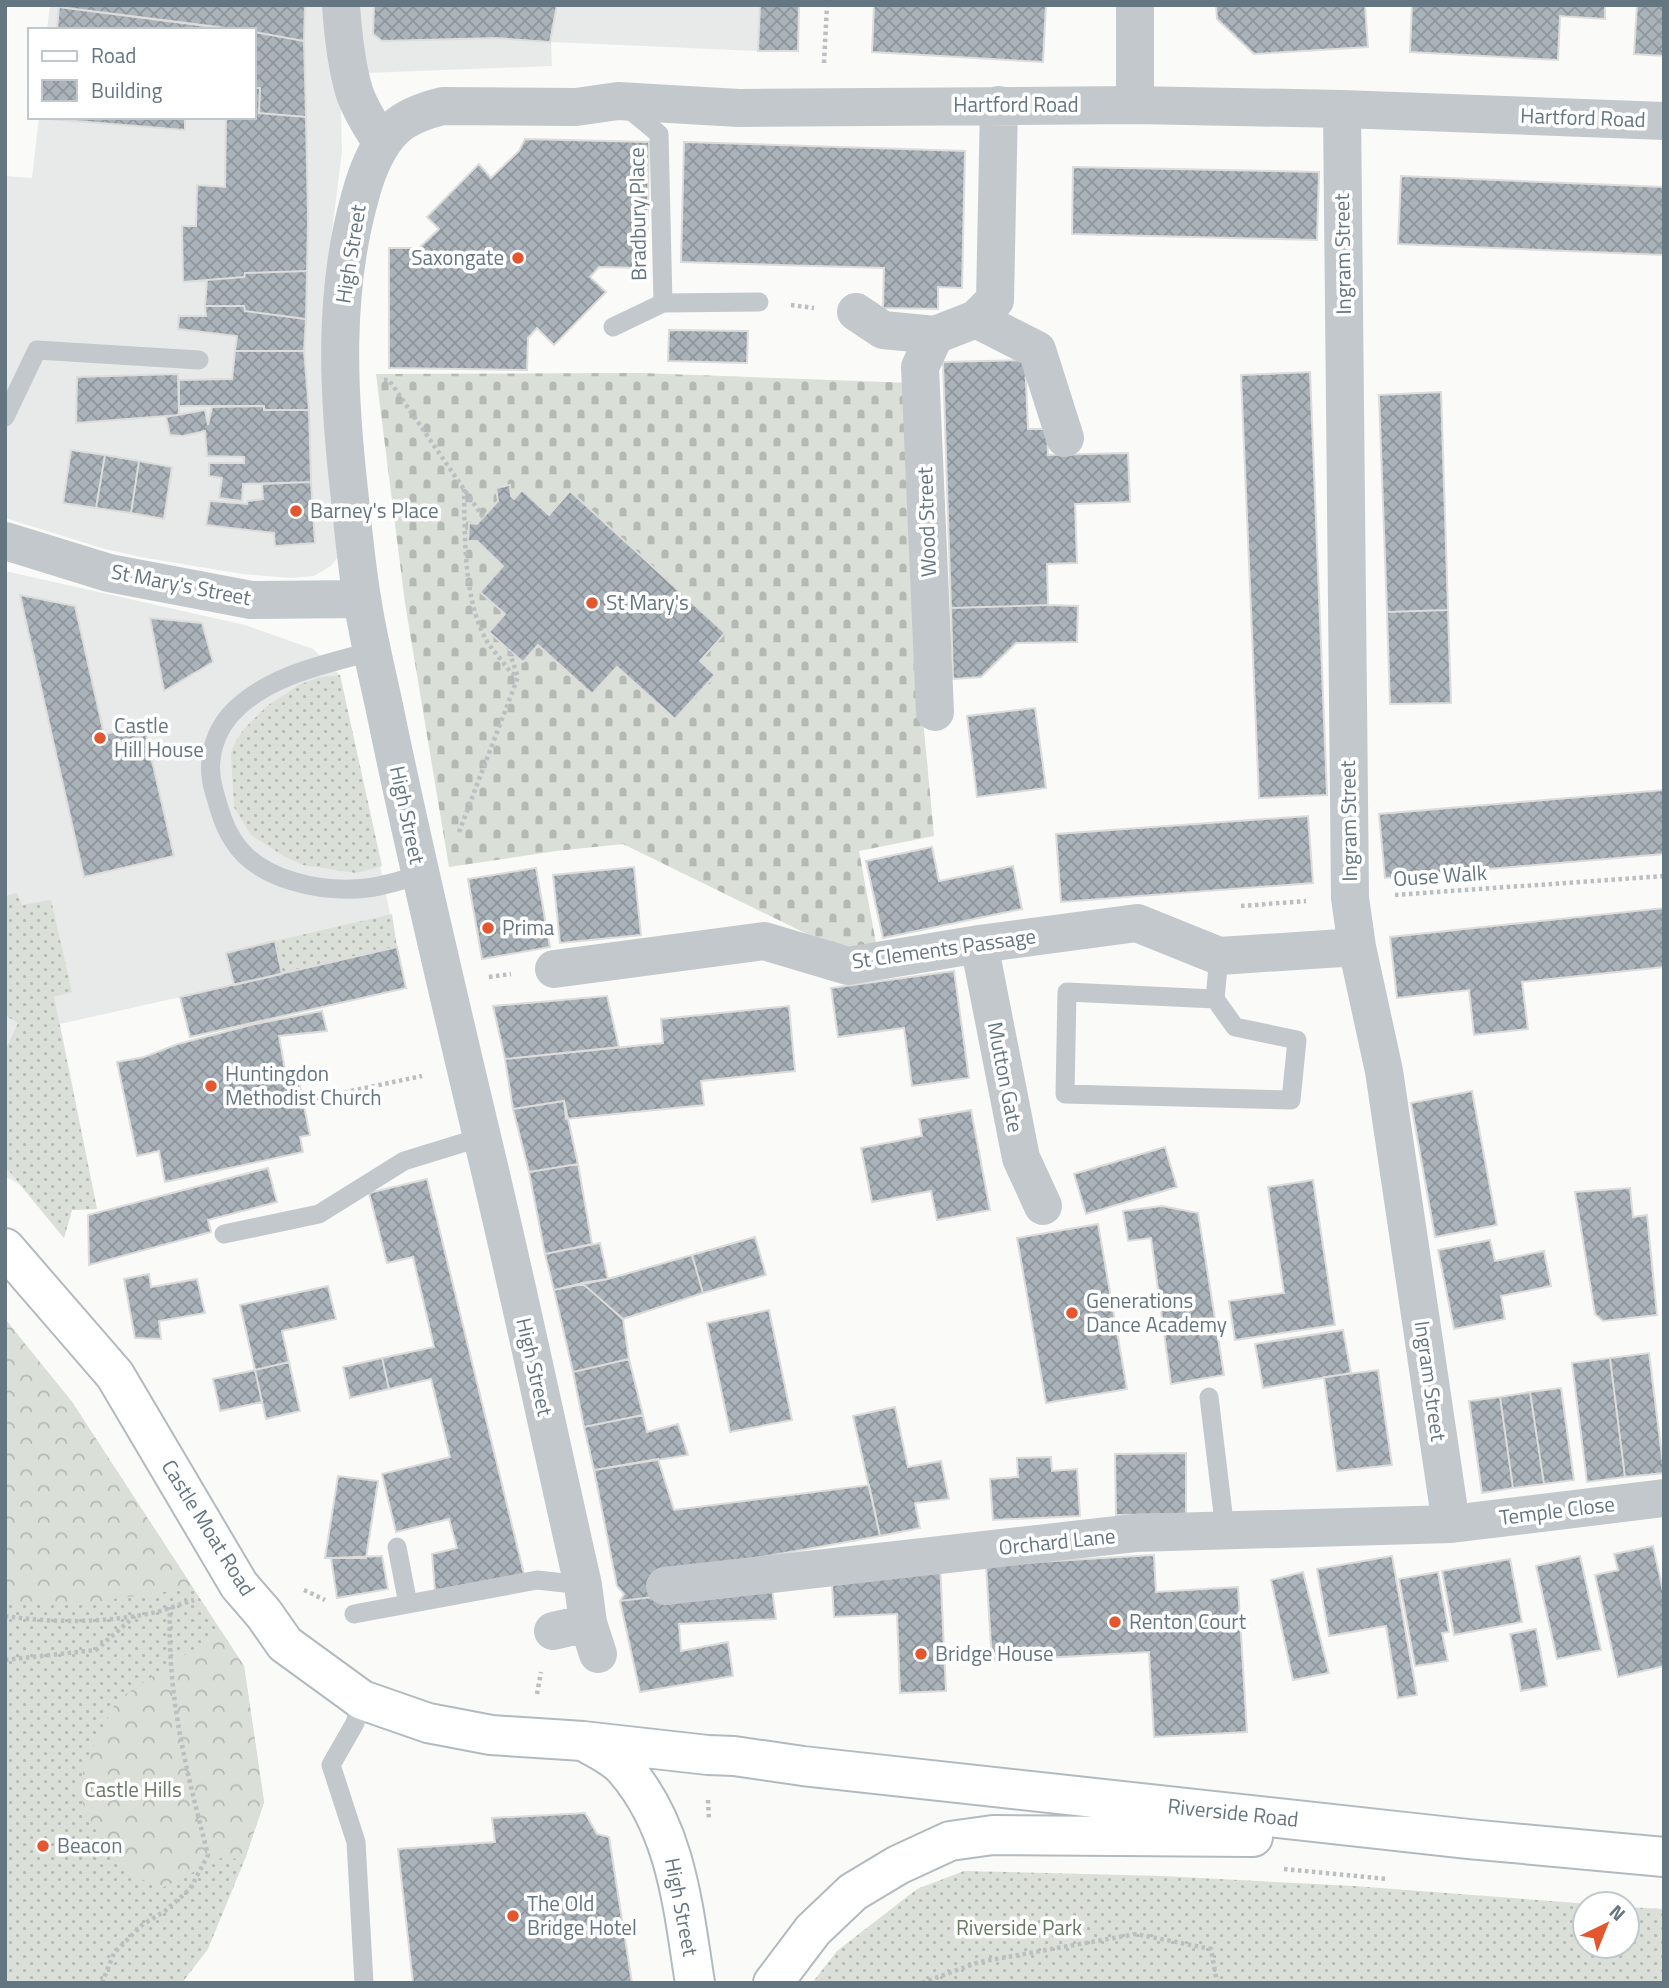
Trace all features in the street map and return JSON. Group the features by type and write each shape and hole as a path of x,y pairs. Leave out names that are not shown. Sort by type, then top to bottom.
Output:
{"main road":[{"name":"Castle Moat Road","path":"5,1248 115,1376 239,1585 285,1644 362,1700 428,1723 491,1735 734,1756 803,1766"},
{"name":"High Street","path":"583,1741 624,1768 654,1809 668,1843 681,1892 695,1983"},
{"name":"Riverside Road","path":"803,1766 1469,1839 1664,1857"},
{"path":"773,1983 813,1930 853,1892 950,1841 993,1835 1469,1839"}],"street":[{"path":"341,5 344,41 354,91 373,130"},
{"path":"1135,5 1135,105"},
{"name":"Hartford Road","path":"373,130 392,130 406,119 443,106 576,107 618,102 739,107 1135,105 1342,109 1664,121"},
{"path":"856,312 883,330 935,335 976,318 995,300 999,105"},
{"name":"Ingram Street","path":"1342,109 1350,898 1357,947 1384,1071 1451,1524"},
{"name":"High Street","path":"373,130 346,258 340,325 343,438 362,598 419,876 446,982 583,1585 580,1636"},
{"path":"976,318 1037,350 1065,438"},
{"name":"Wood Street","path":"935,335 920,367 935,712"},
{"name":"St Mary's Street","path":"5,541 109,573 251,600 362,598"},
{"name":"St Clements Passage","path":"554,968 764,941 848,966 979,944 1137,923 1219,956 1357,947"},
{"name":"Mutton Gate","path":"979,944 1021,1158 1043,1206"},
{"name":"Temple Close","path":"1451,1524 1664,1498"},
{"name":"Orchard Lane","path":"664,1586 1135,1533 1451,1524"}],"lane":[{"name":"Bradbury Place","path":"618,102 659,134 663,303"},
{"name":"Bradbury Place","path":"613,327 663,303 759,302"},
{"path":"5,417 37,351 200,360"},
{"path":"373,651 301,672 260,690 222,726 212,749 211,781 222,821 234,843 254,863 282,878 312,886 368,888 419,876"},
{"path":"1215,999 1067,992 1065,1094 1291,1100 1297,1040 1235,1027 1215,999 1219,956"},
{"path":"224,1234 319,1214 404,1161 482,1138"},
{"path":"1209,1397 1225,1530"},
{"path":"397,1547 408,1604"},
{"path":"354,1614 537,1580 583,1585"},
{"path":"362,1700 355,1723 331,1765 356,1842 364,1983"}],"path":[{"path":"821,106 827,5"},
{"path":"759,302 856,312"},
{"path":"340,378 389,380 484,517"},
{"path":"464,488 470,596 487,641 511,673 518,677"},
{"path":"458,833 518,677 508,648"},
{"name":"Ouse Walk","path":"1235,907 1664,876"},
{"path":"446,982 554,968"},
{"path":"303,1101 428,1075"},
{"path":"294,1585 354,1614"},
{"path":"5,1616 36,1620 136,1615 201,1598"},
{"path":"102,1983 114,1953 142,1925 165,1911 190,1889 208,1854 182,1754 174,1707 169,1641 170,1607"},
{"path":"5,1660 96,1650 136,1615"},
{"path":"708,1796 709,1828"},
{"path":"922,1983 979,1962 1136,1934 1211,1949 1217,1983"}],"shaded area":[{"path":"50,5 759,5 758,51 551,42 552,66 340,74 342,151 326,280 337,558 331,566 314,576 291,578 242,574 146,558 105,549 5,518 5,176 32,178 39,119 256,119 256,28 47,28"},
{"path":"5,571 245,625 313,649 328,663 340,675 397,947 282,974 275,941 226,953 234,985 60,1024 97,1209 72,1210 64,1238 20,1185 5,1176"}],"green space":[{"path":"640,373 913,383 924,730 934,836 859,851 876,943 842,951 623,844 449,867 405,603 376,374"},
{"path":"340,675 382,866 356,873 303,865 287,858 251,835 234,807 231,753 245,728 267,706 299,685 317,678"},
{"path":"17,893 22,905 51,900 72,992 54,997 97,1209 72,1210 64,1238 5,1166 5,1051 18,1023 5,1015 5,896"},
{"path":"392,914 397,947 282,974 275,941"},
{"name":"Castle Hills","path":"5,1319 72,1402 244,1666 264,1802 245,1859 208,1949 182,1983 5,1983"},
{"path":"5,1319 72,1402 193,1588 77,1604 5,1604"},
{"path":"221,1631 244,1666 264,1802 245,1859 221,1858 164,1887 143,1880 120,1863 95,1828 77,1789 93,1747 117,1700"},
{"name":"Riverside Park","path":"964,1871 1162,1876 1354,1886 1571,1903 1571,1960 1641,1960 1641,1908 1664,1909 1664,1983 812,1983 837,1951 917,1889"}],"building":[{"path":"305,5 304,41 256,32 256,28 222,28 59,7"},
{"path":"374,5 557,5 550,42 496,38 382,41 373,34"},
{"path":"760,5 799,5 798,51 758,51"},
{"path":"874,5 1046,5 1043,62 872,52"},
{"path":"1216,5 1365,5 1368,47 1254,54 1217,19"},
{"path":"1412,5 1605,5 1605,19 1560,16 1558,60 1410,52"},
{"path":"1637,5 1664,5 1664,56 1634,54"},
{"path":"59,7 226,28 57,28"},
{"path":"256,32 304,41 306,117 259,113 260,88 256,88"},
{"path":"256,88 260,88 259,113 306,117 307,271 245,273 244,277 183,282 182,226 196,226 197,185 225,187 226,119 256,119"},
{"path":"51,119 185,119 185,130"},
{"name":"Saxongate","path":"525,139 649,142 647,268 599,267 590,277 606,292 554,345 537,328 528,338 527,370 389,368 389,248 419,248 439,229 427,217 479,164 491,178 519,151"},
{"path":"684,142 965,151 962,288 938,287 938,309 883,308 884,268 681,262"},
{"path":"1073,167 1319,172 1317,240 1072,234"},
{"path":"1401,176 1664,187 1664,255 1398,244"},
{"path":"307,271 306,319 245,311 244,306 205,306 207,280 244,277 245,273"},
{"path":"205,306 244,306 245,311 306,319 304,351 235,351 237,336 178,329 179,316 206,316"},
{"path":"669,330 748,331 747,363 668,361"},
{"path":"235,351 304,351 309,410 264,410 264,406 179,406 179,380 232,379"},
{"path":"1025,360 1028,429 1047,429 1048,455 1128,453 1130,502 1075,504 1077,563 1047,564 1048,605 951,608 943,362"},
{"path":"1310,372 1327,795 1259,798 1241,375"},
{"path":"178,374 179,415 76,423 77,377"},
{"path":"1441,392 1448,610 1387,612 1379,395"},
{"path":"264,406 264,410 309,410 311,482 243,484 242,501 219,498 222,478 209,476 209,463 244,463 244,457 207,456 205,431 183,436 170,435 166,417 205,410 208,425 212,407"},
{"path":"71,450 105,455 96,508 63,503"},
{"path":"105,455 139,461 131,513 96,508"},
{"path":"139,461 172,467 164,519 131,513"},
{"path":"311,482 315,543 275,546 274,533 206,525 210,501 247,504 247,501 263,499 262,484"},
{"name":"St Mary's","path":"510,485 514,499 522,490 549,515 570,491 725,633 700,661 715,675 675,719 617,667 592,694 538,645 523,662 489,632 505,614 480,592 503,566 477,541 468,541 469,523 477,524 498,501 496,488"},
{"name":"Castle Hill House","path":"20,595 75,606 104,734 144,726 174,856 84,877"},
{"path":"1078,606 1077,642 1016,643 981,677 953,679 951,608"},
{"path":"1448,610 1451,703 1390,704 1387,612"},
{"path":"150,618 202,623 213,662 164,691"},
{"path":"1035,708 1046,788 977,797 967,716"},
{"path":"1664,790 1664,854 1385,878 1379,814"},
{"path":"1308,816 1313,883 1061,902 1056,834"},
{"path":"932,847 939,881 1013,866 1022,909 883,938 866,861"},
{"path":"634,867 641,935 560,943 553,875"},
{"path":"536,868 550,947 482,959 468,879"},
{"path":"1664,908 1664,967 1522,982 1528,1029 1474,1035 1469,990 1397,998 1390,937"},
{"path":"275,941 282,974 234,985 226,953"},
{"path":"397,947 406,988 190,1037 180,997"},
{"path":"954,971 969,1078 912,1086 904,1028 838,1037 831,988"},
{"path":"607,996 619,1047 505,1059 493,1006"},
{"path":"789,1006 795,1071 701,1081 704,1105 566,1119 564,1101 513,1109 505,1059 663,1043 661,1019"},
{"name":"Huntingdon Methodist Church","path":"322,1011 327,1031 279,1036 285,1070 296,1068 310,1135 300,1137 303,1152 165,1182 159,1151 137,1156 117,1062 144,1057 178,1044 255,1024"},
{"path":"1472,1091 1497,1225 1435,1237 1411,1103"},
{"path":"564,1101 578,1164 529,1172 513,1109"},
{"path":"971,1110 990,1210 937,1220 931,1191 872,1202 861,1148 922,1136 919,1119"},
{"path":"1165,1147 1177,1187 1086,1214 1074,1174"},
{"path":"578,1164 592,1244 545,1254 529,1172"},
{"path":"268,1168 277,1202 208,1220 211,1232 89,1265 88,1215"},
{"path":"427,1179 524,1574 435,1591 432,1554 457,1548 449,1519 396,1532 382,1474 450,1457 431,1379 389,1389 382,1358 434,1347 413,1257 387,1263 369,1193"},
{"path":"1313,1180 1335,1325 1235,1340 1229,1301 1284,1293 1268,1187"},
{"path":"1630,1188 1633,1217 1647,1215 1657,1315 1603,1321 1595,1314 1575,1192"},
{"path":"1162,1206 1198,1213 1224,1375 1171,1384 1151,1238 1128,1241 1123,1211"},
{"name":"Generations Dance Academy","path":"1098,1224 1127,1389 1046,1403 1017,1238"},
{"path":"755,1237 766,1275 703,1293 692,1255"},
{"path":"1490,1240 1495,1261 1544,1251 1551,1286 1501,1296 1505,1319 1454,1329 1438,1250"},
{"path":"600,1243 608,1279 554,1290 545,1254"},
{"path":"692,1255 703,1293 623,1319 582,1283 608,1279"},
{"path":"149,1274 151,1287 197,1279 205,1313 159,1321 161,1339 135,1338 124,1279"},
{"path":"582,1283 623,1319 629,1359 573,1372 554,1290"},
{"path":"328,1286 336,1319 282,1331 289,1362 255,1370 240,1305"},
{"path":"769,1310 792,1420 730,1432 707,1323"},
{"path":"1343,1330 1351,1373 1263,1388 1255,1344"},
{"path":"1649,1353 1664,1473 1625,1477 1610,1358"},
{"path":"382,1358 389,1389 350,1398 343,1367"},
{"path":"1610,1358 1625,1477 1587,1482 1572,1363"},
{"path":"629,1359 643,1415 584,1427 573,1372"},
{"path":"289,1362 300,1411 266,1419 255,1370"},
{"path":"255,1370 262,1402 220,1411 213,1379"},
{"path":"1378,1370 1392,1465 1337,1471 1324,1377"},
{"path":"1378,1370 1392,1465 1337,1471 1324,1377"},
{"path":"1561,1388 1574,1480 1544,1484 1530,1392"},
{"path":"1530,1392 1544,1484 1513,1488 1500,1397"},
{"path":"1500,1397 1513,1488 1482,1493 1469,1401"},
{"path":"895,1407 908,1467 941,1461 949,1499 915,1503 920,1528 880,1536 853,1416"},
{"path":"643,1415 647,1432 678,1424 688,1455 594,1470 584,1427"},
{"path":"1186,1453 1186,1514 1116,1515 1115,1454"},
{"path":"1051,1457 1052,1471 1077,1469 1080,1516 993,1520 990,1479 1018,1477 1017,1458"},
{"path":"658,1459 674,1510 869,1485 880,1536 667,1574 670,1595 620,1601 624,1594 617,1586 594,1470"},
{"path":"338,1476 378,1481 366,1558 325,1558"},
{"path":"1653,1546 1664,1595 1664,1666 1618,1677 1595,1575 1618,1570 1614,1554"},
{"name":"Renton Court","path":"1154,1555 1156,1592 1238,1587 1247,1732 1154,1737 1149,1652 992,1661 986,1565"},
{"path":"382,1556 388,1589 337,1598 331,1558"},
{"path":"1392,1556 1417,1695 1398,1698 1386,1626 1329,1636 1317,1569"},
{"path":"1580,1556 1601,1650 1557,1659 1536,1566"},
{"path":"1510,1559 1522,1622 1454,1635 1442,1571"},
{"name":"Bridge House","path":"940,1564 946,1691 900,1693 897,1614 834,1617 831,1569"},
{"path":"1303,1572 1329,1673 1293,1680 1271,1580"},
{"path":"1438,1572 1449,1632 1442,1633 1448,1661 1415,1666 1399,1579"},
{"path":"772,1589 776,1619 679,1624 681,1651 728,1642 733,1676 640,1692 620,1601"},
{"path":"1536,1629 1547,1686 1521,1691 1510,1634"},
{"name":"The Old Bridge Hotel","path":"585,1813 597,1834 609,1837 632,1983 413,1983 398,1849 495,1842 492,1818"}],"place":[{"name":"Saxongate","path":"518,258"},
{"name":"Barney's Place","path":"296,511"},
{"name":"St Mary's","path":"592,603"},
{"name":"Castle Hill House","path":"100,738"},
{"name":"Prima","path":"488,928"},
{"name":"Huntingdon Methodist Church","path":"211,1086"},
{"name":"Generations Dance Academy","path":"1072,1313"},
{"name":"Renton Court","path":"1115,1622"},
{"name":"Bridge House","path":"921,1654"},
{"name":"Beacon","path":"43,1846"},
{"name":"The Old Bridge Hotel","path":"513,1916"}]}
